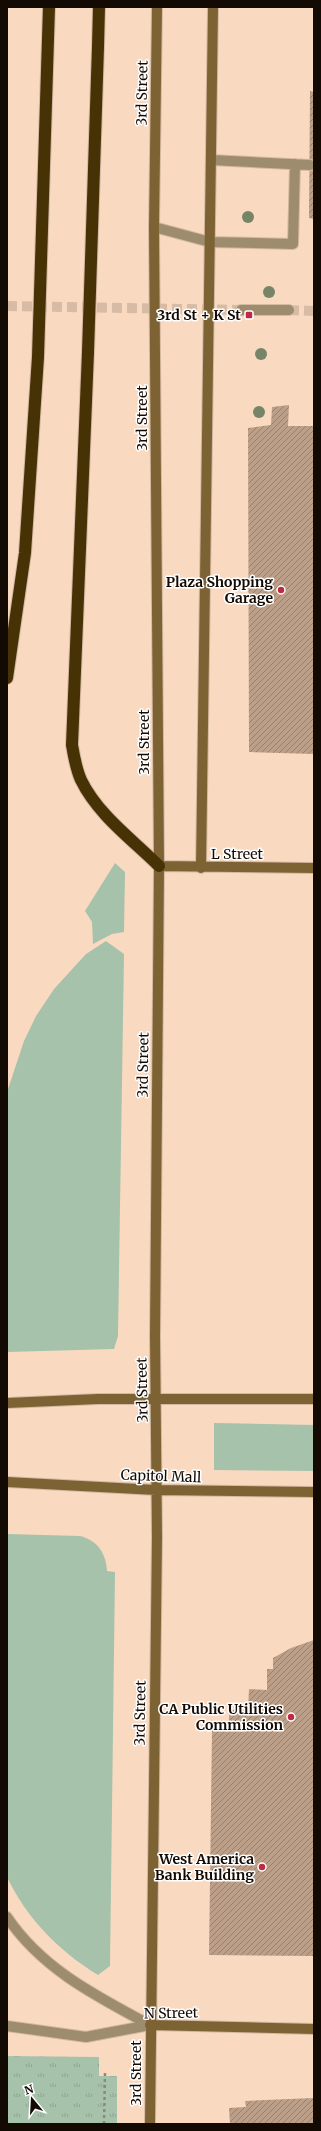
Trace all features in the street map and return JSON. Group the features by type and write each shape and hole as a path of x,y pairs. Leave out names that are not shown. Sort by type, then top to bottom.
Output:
{"highway":[{"path":"7,678 25,553 38,357 49,7"},
{"path":"99,7 88,352 72,745 81,780 89,794 120,829 159,866"}],"main road":[{"name":"3rd Street","path":"150,2124 157,1398 155,1336 159,866 154,227 157,7"},
{"path":"201,868 214,7"},
{"name":"L Street","path":"159,866 201,868 314,868"},
{"path":"7,1403 157,1398 314,1399"},
{"name":"Capitol Mall","path":"7,1482 156,1490 314,1492"},
{"name":"N Street","path":"150,2025 314,2029"}],"street":[{"path":"212,160 310,164"},
{"path":"154,227 210,242 293,244 294,164"},
{"path":"241,310 289,310"},
{"path":"7,1917 29,1944 62,1974 86,1990 150,2025"},
{"name":"N Street","path":"7,2026 86,2037 150,2025"}],"path":[{"path":"104,2124 105,2073"}],"green space":[{"path":"115,863 125,872 124,932 112,934 93,944 92,922 85,911"},
{"path":"106,941 124,954 118,1336 114,1349 7,1352 7,1092 24,1041 36,1016 54,989 86,954"},
{"path":"214,1423 314,1425 314,1471 214,1470"},
{"path":"7,1534 80,1536 86,1538 100,1548 105,1558 107,1571 115,1572 110,1966 98,1975 57,1945 45,1933 24,1907 7,1877"},
{"path":"7,2056 99,2057 99,2076 117,2076 117,2124 7,2124"}],"building":[{"path":"310,91 314,92 314,219 309,218"},
{"name":"Plaza Shopping Garage","path":"289,405 288,426 314,426 314,754 249,752 248,428 271,425 272,407"},
{"name":"West America Bank Building","path":"314,1640 314,1956 209,1955 212,1730 229,1731 229,1710 248,1710 249,1689 267,1690 267,1669 273,1669 273,1658 291,1648"},
{"path":"314,2098 314,2124 230,2124 229,2108 246,2107 245,2101"}],"tunnel":[{"path":"7,306 241,310"},
{"path":"289,310 314,311"}],"place":[{"name":"3rd St + K St","path":"249,315"},
{"name":"Plaza Shopping Garage","path":"281,590"},
{"name":"CA Public Utilities Commission","path":"291,1717"},
{"name":"West America Bank Building","path":"262,1867"}]}
